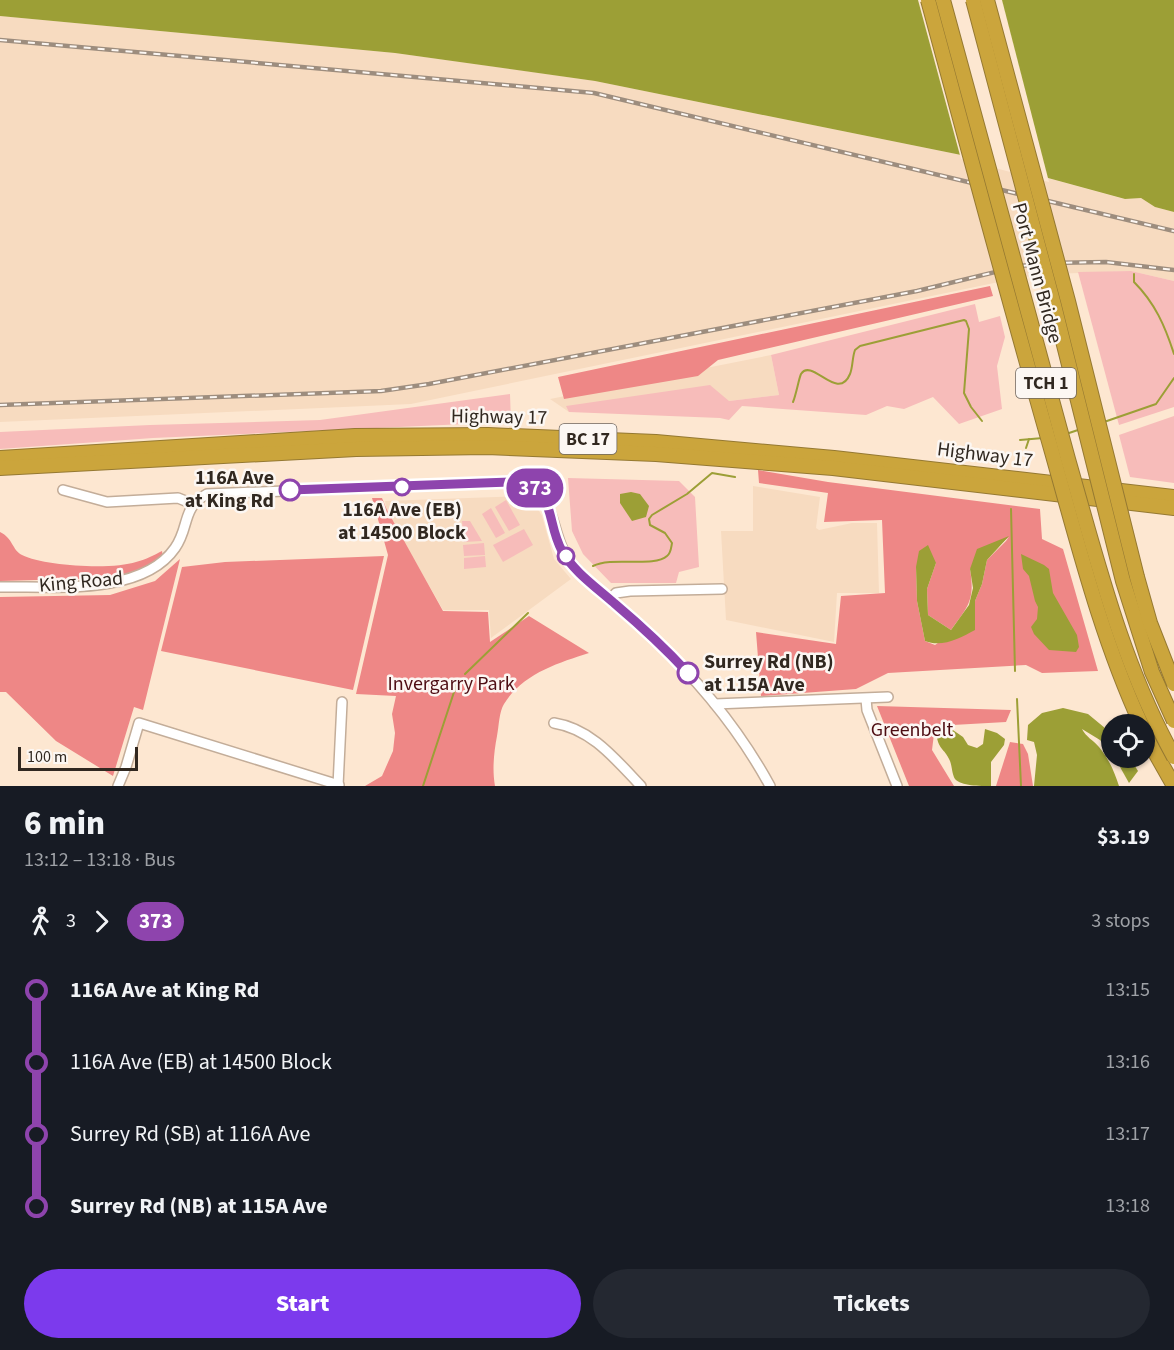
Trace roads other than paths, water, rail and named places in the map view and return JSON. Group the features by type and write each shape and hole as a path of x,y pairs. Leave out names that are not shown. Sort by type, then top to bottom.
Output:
{"highway":[{"path":"928,0 1010,304 1091,590 1112,656 1137,714"},
{"name":"Port Mann Bridge","path":"943,0 1026,312 1105,586 1137,679 1161,734 1174,757"},
{"name":"Port Mann Bridge","path":"973,0 1054,305 1123,581 1152,672 1174,721"},
{"path":"987,0 1068,301 1137,577 1150,623 1174,684"},
{"name":"Highway 17","path":"0,458 355,436 488,435 656,442 739,449 1174,497"},
{"name":"Highway 17","path":"0,468 356,449 487,447 656,454 821,467 1174,507"},
{"path":"1155,753 1173,786"}],"street":[{"path":"63,490 107,502 178,498 193,504 207,494 216,492 513,482 533,487 544,496 563,552 580,572 677,661 715,704 755,760 770,786"},
{"name":"King Road","path":"0,586 92,585 142,574 162,563 173,551 180,541 193,504"},
{"path":"610,599 616,593 630,591 722,589"},
{"path":"715,704 888,697"},
{"path":"866,699 867,710 897,786"},
{"path":"118,786 139,723 338,785 342,702"},
{"path":"554,723 570,726 585,734 617,760 640,786"}],"waterway":[{"path":"1134,274 1134,282 1148,298 1158,315 1174,354"},
{"path":"793,402 801,374 806,370 839,384 845,382 850,374 855,350 860,346 964,320 969,329 964,393 982,421"},
{"path":"1104,422 1156,404 1174,378"},
{"path":"1066,434 1081,429"},
{"path":"1020,440 1043,438"},
{"path":"1026,448 1029,439"},
{"path":"593,566 611,562 653,561 667,556 672,543 665,533 650,525 649,519 652,515 687,494 712,473 735,477"},
{"path":"1011,509 1015,671"},
{"path":"465,674 528,613"},
{"path":"423,786 457,683"},
{"path":"1017,699 1021,786"}],"railway":[{"path":"0,40 594,93 1174,231"},
{"path":"0,405 381,391 429,384 917,291 1020,266 1106,262 1174,270"}],"place":[{"name":"116A Ave (EB) at 14500 Block","path":"402,487"},
{"name":"116A Ave at King Rd","path":"290,490"},
{"name":"Surrey Rd (NB) at 115A Ave","path":"688,673"}],"park label":[{"name":"Invergarry Park","path":"451,684"},
{"name":"Greenbelt","path":"912,730"}]}
